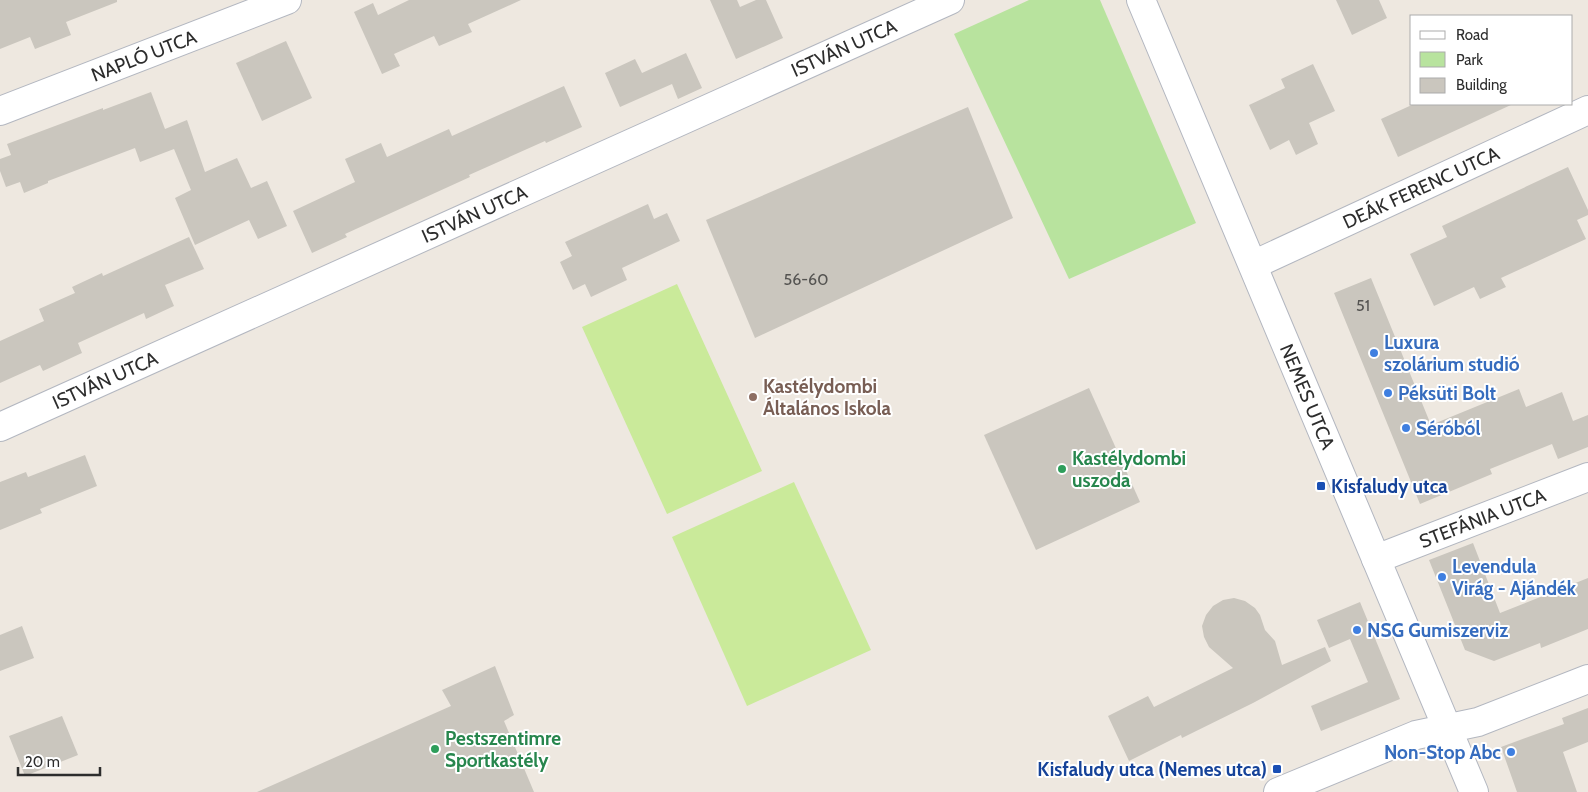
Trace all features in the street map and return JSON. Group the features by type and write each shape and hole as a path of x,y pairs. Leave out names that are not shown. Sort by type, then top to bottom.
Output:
{"street":[{"name":"NAPLÓ UTCA","path":"0,111 287,0"},
{"name":"ISTVÁN UTCA","path":"0,427 950,0"},
{"name":"NEMES UTCA","path":"1141,0 1474,792"},
{"name":"DEÁK FERENC UTCA","path":"1253,265 1588,110"},
{"name":"STEFÁNIA UTCA","path":"1376,559 1588,477"},
{"path":"1278,792 1416,735 1478,722 1588,679"}],"green space":[{"path":"1029,0 1100,0 1196,223 1069,279 954,34"},
{"path":"677,284 762,471 667,514 582,327"},
{"path":"794,482 871,650 747,706 672,537"}],"building":[{"path":"0,0 117,0 117,2 66,22 71,35 35,49 30,37 0,49"},
{"path":"409,0 521,0 468,24 472,32 439,46 434,36 394,54 400,66 382,74 354,12 373,3 378,15"},
{"path":"710,0 737,0 740,7 756,0 766,0 783,38 736,59"},
{"path":"1336,0 1379,0 1387,18 1352,35"},
{"path":"286,41 312,98 262,121 236,63"},
{"path":"686,53 702,88 678,99 672,84 620,107 605,73 635,59 642,73"},
{"path":"1313,64 1335,111 1309,123 1318,144 1296,155 1289,140 1270,150 1249,105 1285,88 1281,79"},
{"path":"564,86 582,127 546,143 545,141 469,175 470,177 345,234 347,237 312,253 293,211 355,182 345,159 381,143 387,157 449,129 452,136"},
{"path":"151,92 165,129 187,120 205,172 237,158 251,188 267,181 287,226 258,239 249,220 195,245 175,198 191,190 174,149 140,162 135,148 48,181 48,183 24,193 20,182 6,187 0,171 0,159 11,155 7,144"},
{"path":"1412,105 1511,105 1398,157 1381,119"},
{"name":"Kastélydombi Általános Iskola","path":"968,107 1013,218 755,338 706,220"},
{"path":"1568,167 1588,210 1588,215 1577,220 1586,239 1501,278 1506,287 1480,299 1474,287 1434,306 1410,254 1447,237 1442,226"},
{"path":"648,204 654,219 667,213 680,241 622,268 627,280 591,297 585,284 573,290 560,262 572,256 565,242"},
{"path":"189,237 204,269 165,285 174,306 146,319 144,313 78,343 82,353 43,371 40,365 0,383 0,341 44,321 39,309 75,293 72,287 102,273 103,276"},
{"path":"1371,278 1431,425 1519,389 1526,407 1562,392 1573,421 1588,415 1588,447 1558,459 1552,444 1490,469 1492,474 1420,504 1334,293"},
{"name":"Kastélydombi uszoda","path":"1089,388 1140,502 1036,550 984,435"},
{"path":"85,455 97,486 40,509 42,513 0,530 0,482 26,472 28,477"},
{"path":"1473,543 1500,613 1588,578 1588,629 1541,648 1540,643 1494,661 1465,650 1429,560"},
{"path":"1234,598 1245,601 1255,608 1260,615 1265,630 1275,641 1282,665 1325,647 1331,661 1253,703 1182,738 1181,735 1129,761 1108,716 1148,696 1154,707 1233,668 1209,647 1204,637 1202,626 1206,615 1213,606 1223,600"},
{"path":"1360,602 1400,699 1321,731 1311,706 1368,682 1350,639 1329,648 1317,620"},
{"path":"22,626 34,658 0,671 0,635"},
{"name":"Pestszentimre Sportkastély","path":"495,666 514,715 504,721 534,792 257,792 451,706 442,690"},
{"path":"1588,708 1588,742 1563,752 1577,792 1517,792 1501,747 1564,724 1562,718"},
{"path":"62,716 78,755 25,776 9,736"}],"place":[{"name":"Luxura szolárium studió","path":"1374,353"},
{"name":"Péksüti Bolt","path":"1388,393"},
{"name":"Kastélydombi Általános Iskola","path":"753,397"},
{"name":"Séróból","path":"1406,428"},
{"name":"Kastélydombi uszoda","path":"1062,469"},
{"name":"Kisfaludy utca","path":"1321,486"},
{"name":"Levendula Virág - Ajándék","path":"1442,577"},
{"name":"NSG Gumiszerviz","path":"1357,630"},
{"name":"Pestszentimre Sportkastély","path":"435,749"},
{"name":"Non-Stop Abc","path":"1511,752"},
{"name":"Kisfaludy utca (Nemes utca)","path":"1277,769"}]}
